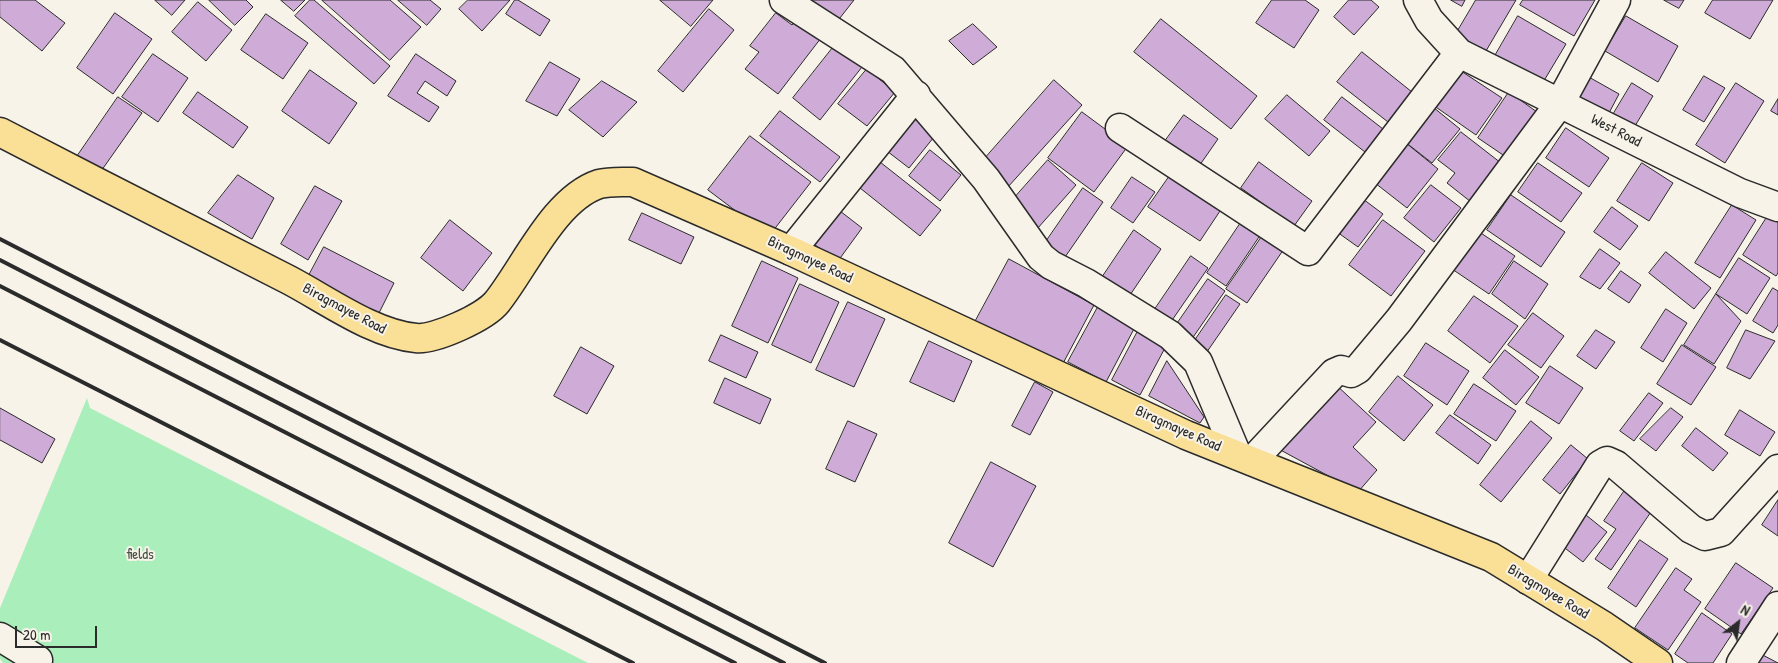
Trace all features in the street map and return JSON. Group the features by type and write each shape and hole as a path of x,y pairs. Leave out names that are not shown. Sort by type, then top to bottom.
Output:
{"main road":[{"name":"Biragmayee Road","path":"0,132 390,334 418,338 452,330 496,304 557,216 575,198 599,184 614,181 633,182 791,251 1186,435 1491,557 1604,626 1658,663"}],"street":[{"path":"784,0 893,70 986,179 1040,257 1170,334 1198,362 1244,458 1334,373 1342,370 1352,373 1358,369 1404,312 1560,102 1616,0"},
{"path":"1120,128 1308,250 1459,53 1429,20 1418,0"},
{"name":"West Road","path":"1459,53 1740,193 1778,207"},
{"path":"791,251 916,95"},
{"path":"1528,580 1600,465 1608,461 1616,465 1691,529 1705,536 1721,532 1778,469"},
{"path":"1741,663 1778,606"},
{"path":"0,637 38,660 36,663"}],"green space":[{"name":"fields","path":"87,398 90,408 588,663 3,663 0,659 0,608"}],"building":[{"path":"0,0 35,0 65,23 42,51 0,17"},
{"path":"155,0 185,0 172,15"},
{"path":"209,0 246,0 253,7 235,25"},
{"path":"281,0 305,0 294,11"},
{"path":"310,0 314,0 390,66 374,84 295,16"},
{"path":"322,0 390,0 421,27 390,60"},
{"path":"398,0 430,0 441,9 427,25"},
{"path":"468,0 510,0 482,31 459,9"},
{"path":"515,0 550,20 540,36 506,14"},
{"path":"660,0 713,0 691,26"},
{"path":"807,0 854,0 836,23"},
{"path":"1272,0 1305,0 1319,10 1294,48 1256,23"},
{"path":"1349,0 1371,0 1379,7 1354,35 1334,17"},
{"path":"1451,0 1465,0 1462,6"},
{"path":"1476,0 1516,0 1483,56 1453,39"},
{"path":"1523,0 1595,0 1574,36 1520,5"},
{"path":"1664,0 1684,0 1679,8"},
{"path":"1713,0 1773,0 1750,39 1705,13"},
{"path":"198,2 232,30 206,61 172,32"},
{"path":"709,9 734,30 683,92 658,71"},
{"path":"115,13 152,39 113,94 77,68"},
{"path":"776,13 792,25 797,19 821,38 778,94 745,69 759,52 750,46"},
{"path":"266,14 308,43 283,79 241,50"},
{"path":"1518,16 1566,44 1539,89 1492,61"},
{"path":"1626,16 1678,46 1658,82 1605,51"},
{"path":"1161,19 1257,96 1231,129 1134,52"},
{"path":"973,24 997,47 973,65 949,41"},
{"path":"835,45 862,67 820,120 793,98"},
{"path":"1362,52 1412,92 1388,122 1337,82"},
{"path":"153,54 188,78 158,122 122,97"},
{"path":"416,54 456,81 447,96 425,81 417,93 439,107 429,122 388,96"},
{"path":"550,62 580,79 557,116 526,101"},
{"path":"1455,67 1502,98 1476,135 1430,103"},
{"path":"867,69 895,92 867,126 838,104"},
{"path":"310,70 357,103 329,144 282,111"},
{"path":"1587,76 1619,94 1609,113 1577,96"},
{"path":"1704,76 1725,88 1704,122 1683,110"},
{"path":"1054,80 1082,105 1007,188 980,164"},
{"path":"602,81 637,102 603,137 569,110"},
{"path":"1632,83 1653,96 1632,131 1611,118"},
{"path":"1736,83 1764,101 1725,163 1696,145"},
{"path":"198,92 248,127 233,148 183,113"},
{"path":"1509,92 1537,112 1506,157 1478,138"},
{"path":"1287,95 1330,131 1309,156 1265,119"},
{"path":"118,97 142,113 99,174 76,158"},
{"path":"1342,97 1383,129 1365,152 1324,120"},
{"path":"1778,99 1778,115 1771,111"},
{"path":"1428,103 1460,129 1432,163 1400,138"},
{"path":"780,111 840,157 820,182 760,136"},
{"path":"912,111 938,132 909,168 883,148"},
{"path":"1082,112 1128,146 1094,192 1048,158"},
{"path":"1184,115 1218,139 1197,169 1163,144"},
{"path":"1566,128 1609,158 1589,187 1546,158"},
{"path":"1461,132 1501,163 1471,202 1447,183 1455,173 1438,160"},
{"path":"750,136 811,182 769,236 708,190"},
{"path":"1406,143 1438,169 1407,208 1375,183"},
{"path":"930,150 961,175 940,201 909,176"},
{"path":"1048,160 1076,185 1037,229 1009,204"},
{"path":"880,162 941,210 920,236 860,188"},
{"path":"1259,162 1312,201 1294,226 1241,188"},
{"path":"1538,163 1582,193 1561,222 1518,192"},
{"path":"1642,163 1673,183 1649,221 1617,201"},
{"path":"1171,174 1222,208 1200,241 1148,207"},
{"path":"238,175 274,198 252,239 208,213"},
{"path":"1132,177 1155,192 1133,223 1111,208"},
{"path":"1431,185 1461,208 1434,242 1404,218"},
{"path":"315,186 342,201 308,260 281,244"},
{"path":"1083,188 1103,202 1063,260 1043,246"},
{"path":"1355,193 1383,214 1358,247 1330,227"},
{"path":"1511,195 1565,232 1541,267 1487,230"},
{"path":"1732,205 1756,220 1720,278 1695,263"},
{"path":"1612,207 1638,226 1620,250 1594,232"},
{"path":"840,211 862,228 838,261 815,245"},
{"path":"642,213 694,237 681,264 629,240"},
{"path":"1769,214 1778,220 1778,273 1776,276 1743,255"},
{"path":"1244,218 1263,231 1226,286 1207,273"},
{"path":"450,220 492,253 463,291 421,258"},
{"path":"1383,220 1425,251 1391,296 1349,265"},
{"path":"1475,229 1515,256 1489,294 1449,267"},
{"path":"1134,230 1161,249 1126,301 1099,282"},
{"path":"1265,232 1286,246 1247,303 1226,289"},
{"path":"324,247 394,283 377,317 306,281"},
{"path":"1600,249 1620,263 1600,289 1580,277"},
{"path":"1666,252 1711,288 1694,309 1649,273"},
{"path":"1191,256 1208,268 1166,329 1149,318"},
{"path":"1739,258 1770,278 1747,314 1716,294"},
{"path":"1009,259 1094,305 1060,369 975,322"},
{"path":"762,261 798,278 768,343 732,326"},
{"path":"1514,261 1548,284 1525,319 1492,294"},
{"path":"1621,271 1641,285 1629,303 1608,289"},
{"path":"1208,279 1225,291 1187,346 1170,334"},
{"path":"800,284 839,302 811,363 772,345"},
{"path":"1773,288 1778,291 1778,325 1773,333 1753,321"},
{"path":"1716,294 1741,321 1714,364 1684,345"},
{"path":"1226,295 1240,304 1202,359 1189,349"},
{"path":"1474,296 1518,326 1490,363 1448,331"},
{"path":"848,302 885,319 854,387 816,370"},
{"path":"1098,307 1135,327 1106,382 1068,362"},
{"path":"1666,309 1687,323 1663,362 1641,348"},
{"path":"1533,313 1564,336 1541,368 1508,345"},
{"path":"1596,330 1615,342 1596,369 1577,356"},
{"path":"1746,330 1775,341 1750,379 1727,368"},
{"path":"1138,331 1166,346 1140,395 1112,380"},
{"path":"721,335 758,352 746,378 709,361"},
{"path":"929,341 972,361 954,402 910,382"},
{"path":"1426,343 1469,371 1447,405 1404,376"},
{"path":"1682,345 1716,367 1691,405 1657,384"},
{"path":"581,347 614,366 587,414 554,396"},
{"path":"1505,350 1539,377 1516,405 1483,378"},
{"path":"1167,361 1204,417 1200,423 1149,396"},
{"path":"1550,366 1583,388 1559,424 1526,403"},
{"path":"1398,376 1433,405 1404,441 1369,412"},
{"path":"725,378 771,399 760,424 714,403"},
{"path":"1035,382 1053,392 1030,435 1012,426"},
{"path":"1334,383 1376,422 1353,447 1377,470 1358,492 1275,447"},
{"path":"1474,384 1516,411 1496,441 1454,414"},
{"path":"1649,393 1663,403 1634,441 1620,431"},
{"path":"0,408 55,439 42,463 0,440"},
{"path":"1671,408 1683,417 1656,451 1640,439"},
{"path":"1740,410 1775,432 1760,456 1725,435"},
{"path":"1450,415 1491,445 1478,464 1436,433"},
{"path":"848,421 877,434 855,482 826,469"},
{"path":"1531,421 1552,438 1501,502 1480,485"},
{"path":"1696,428 1728,453 1713,471 1682,446"},
{"path":"1571,445 1588,459 1560,494 1543,480"},
{"path":"991,462 1036,486 993,567 949,543"},
{"path":"1625,490 1653,509 1611,570 1595,559 1616,529 1604,521"},
{"path":"1778,500 1778,536 1762,525"},
{"path":"1581,511 1607,532 1583,562 1557,542"},
{"path":"1640,540 1668,559 1636,607 1608,588"},
{"path":"1736,563 1773,588 1741,634 1705,609"},
{"path":"1676,568 1692,579 1684,590 1701,602 1668,650 1635,628"},
{"path":"1702,613 1732,634 1713,663 1688,663 1675,654"},
{"path":"1757,652 1778,663 1749,663"}],"railway":[{"path":"0,239 825,663"},
{"path":"0,260 784,663"},
{"path":"0,286 735,663"},
{"path":"0,340 633,663"}]}
